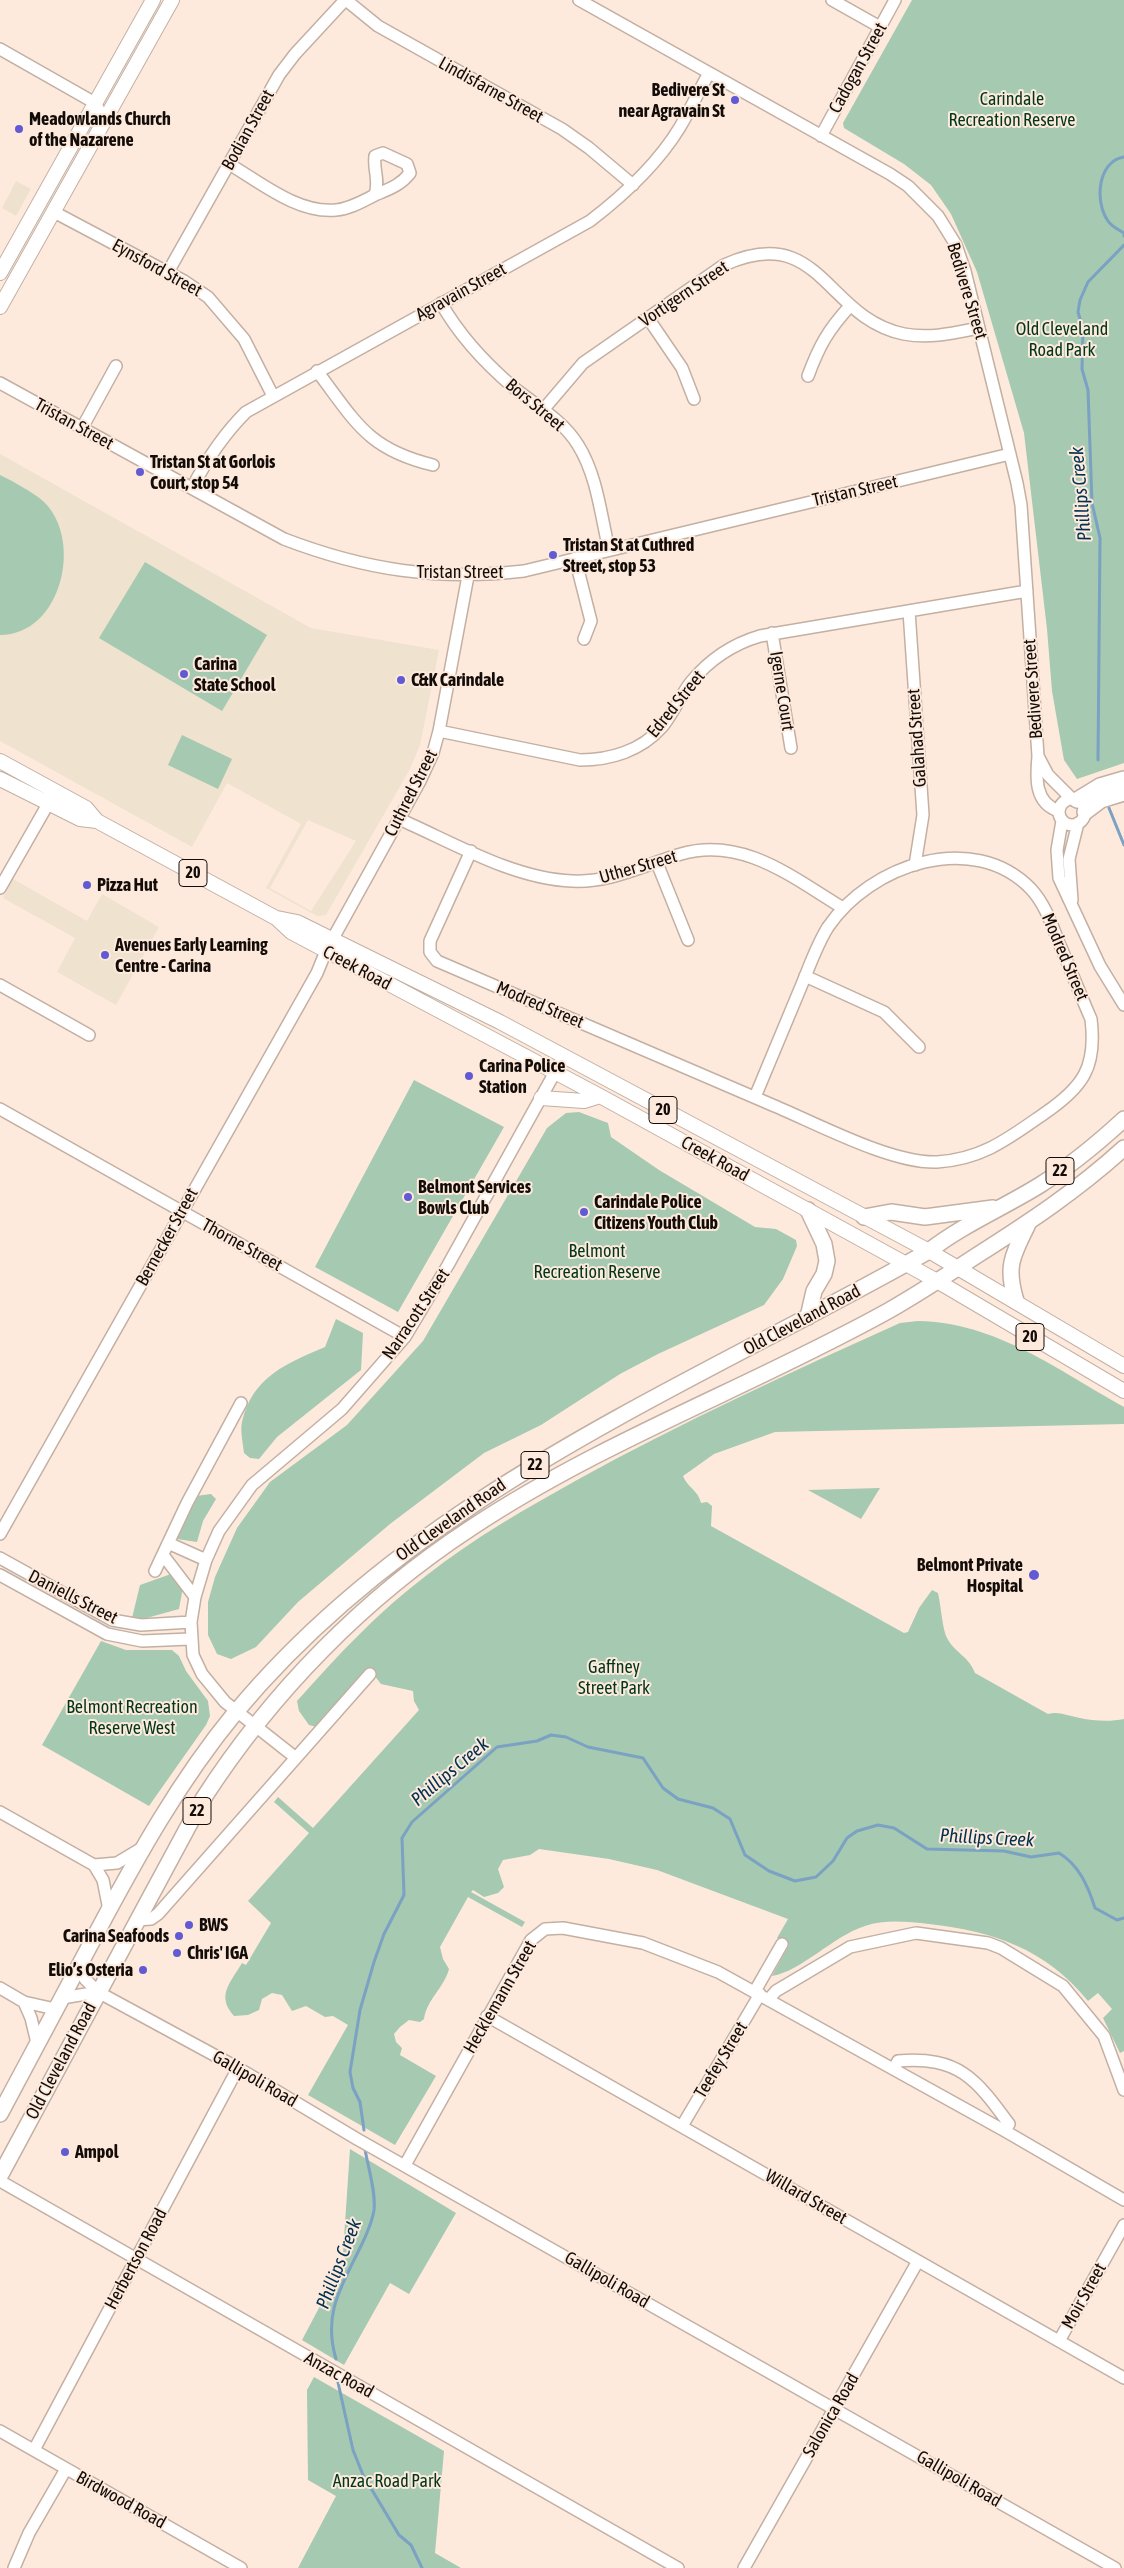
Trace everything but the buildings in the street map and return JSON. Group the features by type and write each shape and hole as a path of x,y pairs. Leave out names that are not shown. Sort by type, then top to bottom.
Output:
{"highway":[{"path":"1078,808 1100,786 1124,779"},
{"path":"1078,808 1124,793"},
{"name":"Old Cleveland Road","path":"0,2114 164,1810 237,1711 287,1656 347,1598 448,1520 535,1465 929,1251 948,1236 1039,1185 1060,1171 1124,1119"},
{"name":"Old Cleveland Road","path":"0,2176 203,1800 236,1750 292,1683 347,1626 390,1587 472,1527 525,1495 639,1433 879,1316 958,1268 1073,1192 1124,1148"},
{"path":"864,1216 891,1212 925,1217 997,1207"},
{"path":"808,1210 824,1244 827,1261 824,1274 814,1291 808,1317"},
{"path":"1016,1301 1010,1280 1011,1265 1029,1222"}],"main road":[{"path":"0,273 153,0"},
{"path":"0,308 172,0"},
{"name":"Creek Road","path":"0,761 80,819 97,821 276,918 297,922 329,945 555,1072 937,1281 1124,1392"},
{"name":"Creek Road","path":"0,779 52,797"},
{"name":"Creek Road","path":"329,945 468,1005 929,1251 1124,1366"},
{"path":"541,1098 584,1101 600,1096"}],"street":[{"name":"Bodian Street","path":"168,272 279,75 294,54 346,0"},
{"name":"Lindisfarne Street","path":"346,0 378,26 562,129 589,148 633,185"},
{"name":"Bedivere Street","path":"579,0 908,186 938,216 948,229 959,254 979,328 1021,505 1038,756 1036,777 1040,794 1051,808 1061,816"},
{"path":"832,0 880,27"},
{"name":"Cadogan Street","path":"821,136 895,0"},
{"path":"95,103 110,99 137,51 158,25"},
{"path":"0,49 95,103 101,113 101,127"},
{"name":"Agravain Street","path":"192,488 212,451 229,429 246,412 590,221 633,185 649,168 679,128 709,73"},
{"path":"228,164 296,203 316,208 336,210 353,206 375,195"},
{"name":"Eynsford Street","path":"54,212 168,272 208,297 228,317 244,339 273,396"},
{"name":"Vortigern Street","path":"543,410 583,363 724,265 746,255 766,252 784,255 802,262 816,272 850,306 883,327 902,334 935,336 979,328"},
{"name":"Bors Street","path":"441,303 454,327 474,348 511,386 562,425 577,443 588,463 609,550"},
{"path":"808,376 819,345 830,328 850,306"},
{"path":"648,318 682,368 694,399"},
{"path":"82,428 116,366"},
{"path":"317,371 359,426 373,439 391,452 433,465"},
{"name":"Tristan Street","path":"0,383 284,539 324,554 372,567 409,572 468,576 524,571 1010,454"},
{"path":"576,558 591,621 584,639"},
{"name":"Cuthred Street","path":"329,945 426,767 439,730 468,576"},
{"name":"Edred Street","path":"439,730 580,760 603,760 643,744 662,727 691,682 724,652 743,641 772,633 1027,591"},
{"name":"Galahad Street","path":"909,611 923,816 915,865"},
{"name":"Igerne Court","path":"772,633 791,748"},
{"name":"Bedivere Street","path":"1038,756 1048,775 1078,808"},
{"path":"0,888 52,797"},
{"path":"1078,808 1065,801 1056,850 1057,870 1102,971 1124,1006"},
{"path":"1061,816 1070,825 1078,808"},
{"path":"1072,906 1069,859 1078,808"},
{"name":"Uther Street","path":"399,819 514,870 546,879 600,881 703,850 721,850 745,854 766,861 843,908"},
{"name":"Modred Street","path":"470,851 430,941 430,952 437,962 881,1151 910,1160 936,1162 979,1155 997,1146 1068,1097 1077,1088 1091,1059 1093,1039 1091,1020 1045,908 1032,890 1016,876 996,866 972,859 951,857 915,865 878,882 843,908 818,946 755,1097"},
{"path":"657,863 688,940"},
{"name":"Bernecker Street","path":"0,1534 182,1212 316,972 329,945"},
{"path":"806,976 884,1012 919,1047"},
{"path":"0,985 89,1035"},
{"name":"Narracott Street","path":"191,1622 195,1597 206,1560 219,1531 252,1485 342,1409 405,1336 439,1282 564,1056"},
{"name":"Thorne Street","path":"0,1109 405,1336"},
{"path":"155,1571 187,1502 241,1403"},
{"path":"168,1543 206,1560"},
{"path":"163,1555 195,1597"},
{"name":"Daniells Street","path":"0,1558 112,1620 141,1625 191,1622"},
{"name":"Daniells Street","path":"0,1575 107,1634 142,1640 190,1639"},
{"path":"191,1622 190,1639 193,1655 202,1674 212,1688 256,1727 296,1758"},
{"path":"137,1920 151,1919 158,1914 370,1674"},
{"path":"0,1812 94,1865 103,1880 109,1910"},
{"path":"94,1865 117,1863 142,1848"},
{"name":"Hecklemann Street","path":"405,2165 531,1940 545,1930 563,1928 643,1943 718,1972 1005,2131 1124,2200"},
{"path":"762,1995 776,1991 850,1947 916,1933 988,1943 1002,1948 1063,1986 1104,2036 1124,2090"},
{"name":"Teefey Street","path":"682,2126 762,1995 782,1944"},
{"path":"0,1988 24,2002 59,2004 98,1992 85,1979 80,1964"},
{"name":"Gallipoli Road","path":"98,1992 238,2068 405,2165 1116,2568"},
{"path":"24,2002 31,2018 37,2043"},
{"name":"Willard Street","path":"487,2016 1124,2378"},
{"path":"894,2069 898,2061 911,2060 936,2062 957,2069 973,2078 984,2090 1009,2124 1005,2131"},
{"name":"Herbertson Road","path":"34,2450 238,2068"},
{"name":"Anzac Road","path":"0,2181 678,2568"},
{"name":"Moir Street","path":"1059,2341 1124,2226"},
{"name":"Salonica Road","path":"744,2568 918,2261"},
{"name":"Birdwood Road","path":"0,2431 242,2568"},
{"path":"14,2568 29,2533 66,2469"}],"shaded area":[{"path":"16,181 31,189 16,216 2,208"},
{"name":"Carina State School","path":"0,454 311,628 439,650 420,745 410,769 326,915 317,916 266,888 301,824 227,783 192,847 0,741","holes":["308,820 356,841 311,911 270,888"]},
{"name":"Avenues Early Learning Centre - Carina","path":"13,879 87,921 102,894 159,927 116,1005 57,972 75,938 3,898"}],"green space":[{"path":"912,0 1124,0 1124,763 1077,779 1064,760 1052,691 1047,629 1024,433 977,272 951,214 931,185 904,164 844,128 843,123"},
{"path":"0,475 28,490 43,501 55,518 62,538 64,560 60,582 52,603 39,619 21,631 0,635"},
{"path":"145,562 267,635 222,711 99,638"},
{"path":"182,735 232,759 218,789 168,765"},
{"name":"Belmont Services Bowls Club","path":"414,1080 504,1127 398,1312 315,1267"},
{"name":"Belmont Recreation Reserve","path":"579,1112 608,1123 611,1137 659,1170 755,1227 776,1229 796,1240 797,1246 783,1279 764,1305 658,1354 620,1374 541,1425 484,1453 390,1524 298,1602 256,1647 231,1659 217,1654 208,1635 208,1602 215,1577 237,1528 270,1482 347,1425 423,1341 547,1128 566,1113"},
{"path":"336,1319 363,1333 361,1370 277,1437 259,1459 250,1458 244,1453 241,1426 247,1407 254,1394 263,1383 285,1366 325,1347"},
{"name":"Gaffney Street Park","path":"918,1321 947,1324 974,1330 1026,1351 1124,1407 1124,1424 775,1432 714,1454 683,1476 701,1503 707,1502 712,1506 711,1526 904,1633 908,1632 919,1608 932,1590 938,1593 946,1636 949,1642 969,1662 975,1673 1048,1714 1060,1713 1096,1720 1113,1721 1124,1719 1124,2051 1120,2053 1103,2018 1112,2009 1098,1993 1088,2001 1072,1983 1054,1968 1017,1946 996,1938 952,1927 881,1922 853,1931 806,1961 783,1973 772,1976 789,1945 777,1938 788,1919 657,1870 609,1859 539,1849 530,1855 503,1860 498,1869 504,1887 498,1893 484,1897 473,1890 471,1892 525,1922 522,1927 468,1897 440,1947 443,1959 449,1969 447,1976 428,2005 424,2019 420,2022 409,2020 394,2034 396,2042 402,2048 400,2055 436,2076 395,2145 308,2095 348,2025 333,2016 325,2017 306,2006 292,2011 282,1995 272,1993 262,1999 259,2010 248,2015 234,2016 229,2009 225,1996 229,1983 242,1963 246,1965 271,1923 248,1901 309,1833 274,1802 278,1797 313,1828 419,1710 414,1701 413,1691 381,1684 370,1670 317,1727 309,1725 299,1711 297,1701 375,1619 409,1589 445,1561 500,1525 577,1480 697,1418 900,1323"},
{"path":"880,1488 861,1519 808,1490"},
{"path":"211,1494 216,1499 203,1521 197,1542 177,1539 196,1496"},
{"path":"171,1574 183,1587 179,1609 143,1619 132,1618 140,1585"},
{"name":"Belmont Recreation Reserve West","path":"101,1641 126,1650 172,1650 179,1656 186,1671 208,1701 210,1716 206,1725 149,1806 42,1745"},
{"path":"350,2149 456,2213 409,2294 390,2283 344,2365 302,2340 347,2255 343,2253"},
{"name":"Anzac Road Park","path":"314,2377 444,2451 435,2553 461,2568 298,2568 336,2496 308,2480 307,2390"}],"waterway":[{"name":"Phillips Creek","path":"1124,157 1115,160 1109,166 1104,174 1100,193 1101,203 1108,221 1124,233 1124,236"},
{"name":"Phillips Creek","path":"1098,760 1100,538 1092,503 1088,390 1082,369 1083,329 1078,312 1080,300 1088,282 1124,245"},
{"name":"Phillips Creek","path":"1109,808 1124,845"},
{"name":"Phillips Creek","path":"364,2130 360,2102 353,2088 350,2072 360,2010 374,1962 384,1934 404,1895 402,1838 412,1822 497,1747 537,1741 551,1735 566,1737 588,1747 643,1758 663,1788 678,1799 713,1808 730,1819 745,1855 769,1871 795,1881 816,1877 833,1861 847,1838 857,1831 878,1825 894,1828 927,1849 1004,1851 1031,1857 1059,1853 1072,1864 1082,1877 1095,1908 1117,1920 1124,1918"},
{"name":"Phillips Creek","path":"336,2359 331,2329 336,2303 340,2290 368,2231 374,2210 373,2187 365,2149"},
{"name":"Phillips Creek","path":"337,2378 353,2450 363,2475 399,2535 411,2545 422,2568"}],"place":[{"name":"Bedivere St near Agravain St","path":"735,100"},
{"name":"Meadowlands Church of the Nazarene","path":"19,129"},
{"name":"Tristan St at Gorlois Court, stop 54","path":"140,472"},
{"name":"Tristan St at Cuthred Street, stop 53","path":"553,555"},
{"name":"Carina State School","path":"184,674"},
{"name":"C&K Carindale","path":"401,680"},
{"name":"Pizza Hut","path":"87,885"},
{"name":"Avenues Early Learning Centre - Carina","path":"105,955"},
{"name":"Carina Police Station","path":"469,1076"},
{"name":"Belmont Services Bowls Club","path":"408,1197"},
{"name":"Carindale Police Citizens Youth Club","path":"584,1212"},
{"name":"Belmont Private Hospital","path":"1034,1575"},
{"name":"BWS","path":"189,1925"},
{"name":"Carina Seafoods","path":"179,1936"},
{"name":"Chris' IGA","path":"177,1953"},
{"name":"Elio’s Osteria","path":"143,1970"},
{"name":"Ampol","path":"65,2152"}],"park label":[{"name":"Carindale Recreation Reserve","path":"1012,109"},
{"name":"Old Cleveland Road Park","path":"1062,339"}]}
